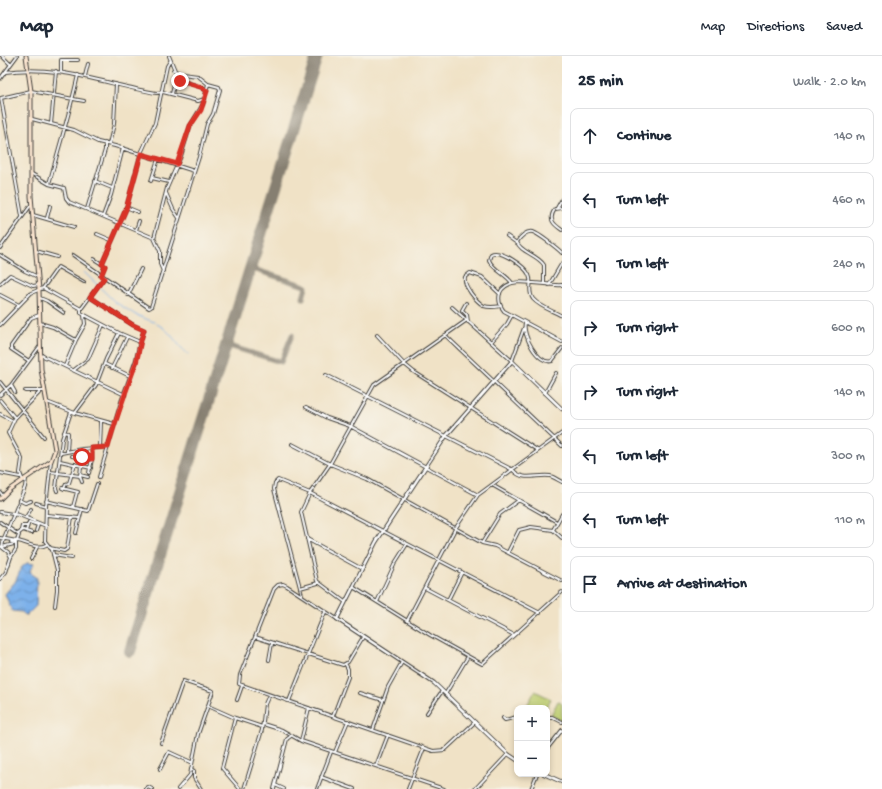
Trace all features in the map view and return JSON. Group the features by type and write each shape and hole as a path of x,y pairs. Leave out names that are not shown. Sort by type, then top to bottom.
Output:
{"main road":[{"path":"0,499 24,480 51,462 54,450 45,402 41,355 40,298 31,205 32,91 26,56"}],"street":[{"path":"2,56 10,64"},
{"path":"0,79 17,56"},
{"path":"169,56 173,70 180,81 201,87 207,91"},
{"path":"61,72 61,60 78,60"},
{"path":"102,264 126,207 141,154 155,123 167,66 170,61"},
{"path":"85,76 88,64"},
{"path":"5,72 29,69 56,71 85,76 156,93 162,92 172,94 198,101 205,99"},
{"path":"73,255 128,295 149,308 151,307 194,171 207,124 213,114 220,90 219,87 208,84 198,76 182,74 173,70"},
{"path":"51,124 56,71"},
{"path":"49,184 64,127 69,116 78,75"},
{"path":"172,94 176,76"},
{"path":"109,144 114,124 116,84"},
{"path":"163,271 160,264 160,252 154,237 169,182 190,126 201,110 208,84"},
{"path":"22,216 0,98 32,91 84,101"},
{"path":"32,119 64,127 85,134 94,140 177,164 194,171"},
{"path":"87,209 105,143"},
{"path":"102,216 112,188 123,148"},
{"path":"158,159 152,180 169,182"},
{"path":"31,174 49,184 64,188 67,200 119,224 154,237"},
{"path":"95,181 112,188"},
{"path":"166,192 173,209 179,218"},
{"path":"562,199 553,212 551,219 552,222 562,230"},
{"path":"0,248 31,205"},
{"path":"47,218 50,206"},
{"path":"126,207 138,212"},
{"path":"556,208 562,208"},
{"path":"33,215 74,227"},
{"path":"136,230 139,221"},
{"path":"518,244 522,236 531,232 562,253"},
{"path":"97,234 111,240"},
{"path":"507,236 541,261 545,269 544,284"},
{"path":"36,251 57,257"},
{"path":"512,283 490,264 489,260 491,254 502,253 524,269 529,276 530,294 534,300 562,316"},
{"path":"0,255 25,271 38,277"},
{"path":"94,259 105,266 101,276"},
{"path":"549,285 562,263"},
{"path":"0,325 31,293 43,288 58,267 84,282"},
{"path":"128,295 141,269"},
{"path":"500,294 479,275 470,273 465,277 466,288 483,305 490,307 501,306 525,323 562,342"},
{"path":"0,284 10,275 32,286 39,285"},
{"path":"81,310 104,278"},
{"path":"501,306 500,294 504,288 512,283 562,285"},
{"path":"43,288 81,310 81,313 84,315 140,342"},
{"path":"0,295 19,305"},
{"path":"90,297 133,325 144,330 136,360 98,477"},
{"path":"40,298 64,313"},
{"path":"466,303 462,310 467,315 468,321"},
{"path":"452,306 562,409"},
{"path":"29,361 12,349 11,346 31,318 40,315"},
{"path":"65,366 76,340 85,324 84,315"},
{"path":"491,342 507,324 512,315"},
{"path":"346,602 318,583 300,516 310,493 330,464 350,426 377,382 403,363 468,321"},
{"path":"40,323 53,326 76,340"},
{"path":"338,619 362,569 383,531 446,436 512,361 525,323"},
{"path":"74,370 88,359 103,325"},
{"path":"524,328 525,335 533,349 547,362 555,359 562,348"},
{"path":"75,413 98,381 119,333"},
{"path":"377,335 403,363 537,451"},
{"path":"445,335 562,446"},
{"path":"112,368 127,337"},
{"path":"0,395 10,385 41,345"},
{"path":"41,355 125,395"},
{"path":"105,364 130,376"},
{"path":"545,393 556,373"},
{"path":"326,375 513,470 520,475 530,478 549,476 562,482"},
{"path":"0,382 44,437"},
{"path":"10,385 15,392"},
{"path":"25,391 44,392"},
{"path":"20,477 22,459 8,433 15,418 40,392"},
{"path":"0,400 15,418"},
{"path":"45,402 71,412 114,424"},
{"path":"306,407 327,418 350,426 478,495"},
{"path":"57,491 56,488 64,432 71,412"},
{"path":"0,414 13,421"},
{"path":"100,448 101,421"},
{"path":"64,432 68,433 67,452"},
{"path":"407,622 456,529 478,495 562,433"},
{"path":"292,444 330,464 367,479 405,499 482,544 495,546 562,580"},
{"path":"61,453 108,447"},
{"path":"89,473 92,459 92,449"},
{"path":"79,450 79,457"},
{"path":"72,456 92,459"},
{"path":"60,461 90,468"},
{"path":"46,545 46,501 51,472 51,462"},
{"path":"73,507 78,492 63,488 69,483 73,475 75,464"},
{"path":"81,466 80,475 82,482"},
{"path":"51,472 88,477"},
{"path":"0,473 20,477 24,480 25,487 13,514 10,528 2,546"},
{"path":"302,596 274,490 275,483 278,480 310,493 540,613"},
{"path":"46,501 88,511 97,484"},
{"path":"492,485 557,522"},
{"path":"0,492 4,496"},
{"path":"20,500 25,503 31,501"},
{"path":"482,544 500,514 519,500"},
{"path":"36,503 46,506"},
{"path":"26,518 30,509"},
{"path":"76,533 82,510"},
{"path":"0,512 13,514 46,526"},
{"path":"553,530 562,514"},
{"path":"47,515 80,518"},
{"path":"2,546 22,541 37,547 46,545 50,548 64,551 67,549 72,517"},
{"path":"0,522 18,534"},
{"path":"26,531 29,522 38,525 36,531"},
{"path":"0,579 6,572 11,557 16,549 16,542 19,537 18,534 22,526 27,526"},
{"path":"508,552 519,530 531,527 553,530 562,538"},
{"path":"21,530 32,533"},
{"path":"0,538 5,538 16,542"},
{"path":"307,539 362,569"},
{"path":"11,542 16,542"},
{"path":"377,602 395,563 407,544"},
{"path":"2,546 11,557"},
{"path":"31,559 37,547"},
{"path":"50,548 57,570 55,606"},
{"path":"53,555 72,558"},
{"path":"447,600 462,572"},
{"path":"300,588 318,583"},
{"path":"475,722 444,750 433,751 242,686 238,680 276,587 283,584 338,619 446,693 508,754 514,758"},
{"path":"353,587 407,622 467,657 482,664 562,592"},
{"path":"425,588 514,636"},
{"path":"289,701 326,612"},
{"path":"346,665 363,636"},
{"path":"255,637 307,655 340,665 346,665"},
{"path":"269,660 272,643"},
{"path":"446,693 467,657"},
{"path":"373,730 383,700 402,662"},
{"path":"332,716 349,672 346,665"},
{"path":"161,743 183,682 213,691 198,734 191,762 190,775 178,789"},
{"path":"237,700 242,686"},
{"path":"426,713 442,690"},
{"path":"360,692 383,700"},
{"path":"244,789 263,725 265,704 269,695"},
{"path":"208,706 235,718 282,730 301,741 331,752 335,752 444,789"},
{"path":"301,741 309,708"},
{"path":"550,717 562,722"},
{"path":"235,718 222,768 240,789"},
{"path":"503,718 506,720 514,718"},
{"path":"335,752 348,721"},
{"path":"550,745 562,730"},
{"path":"274,789 287,739 291,736"},
{"path":"376,766 388,736"},
{"path":"408,789 424,748"},
{"path":"160,769 170,752 191,762"},
{"path":"317,789 331,752"},
{"path":"475,789 508,754"},
{"path":"191,769 194,773 194,778"},
{"path":"190,775 194,778 201,789"},
{"path":"321,776 354,789"},
{"path":"531,789 536,777"},
{"path":"550,777 562,782"},
{"path":"275,785 284,789"},
{"path":"146,789 148,786 152,789"}],"green space":[{"path":"535,691 551,699 548,705 527,705"},
{"path":"558,701 562,704 562,721 551,715"}],"water":[{"path":"27,563 34,564 30,570 32,575 37,578 36,606 26,616 22,612 12,611 5,594 15,582 22,567"}],"waterway":[{"path":"83,271 115,302 136,315 154,322"},
{"path":"157,324 166,330 188,354"}],"taxiway":[{"path":"315,56 315,62"},
{"path":"250,268 305,286 303,298"},
{"path":"226,345 281,362 292,335"}],"runway":[{"path":"130,651 317,56"}],"route":[{"path":"82,457 92,459 92,448 108,447 116,415 125,395 144,330 133,325 90,297 104,278 101,276 105,269 105,266 102,264 122,215 125,212 132,182 141,154 177,164 190,126 201,110 207,91 201,87 186,84 180,81"}]}
